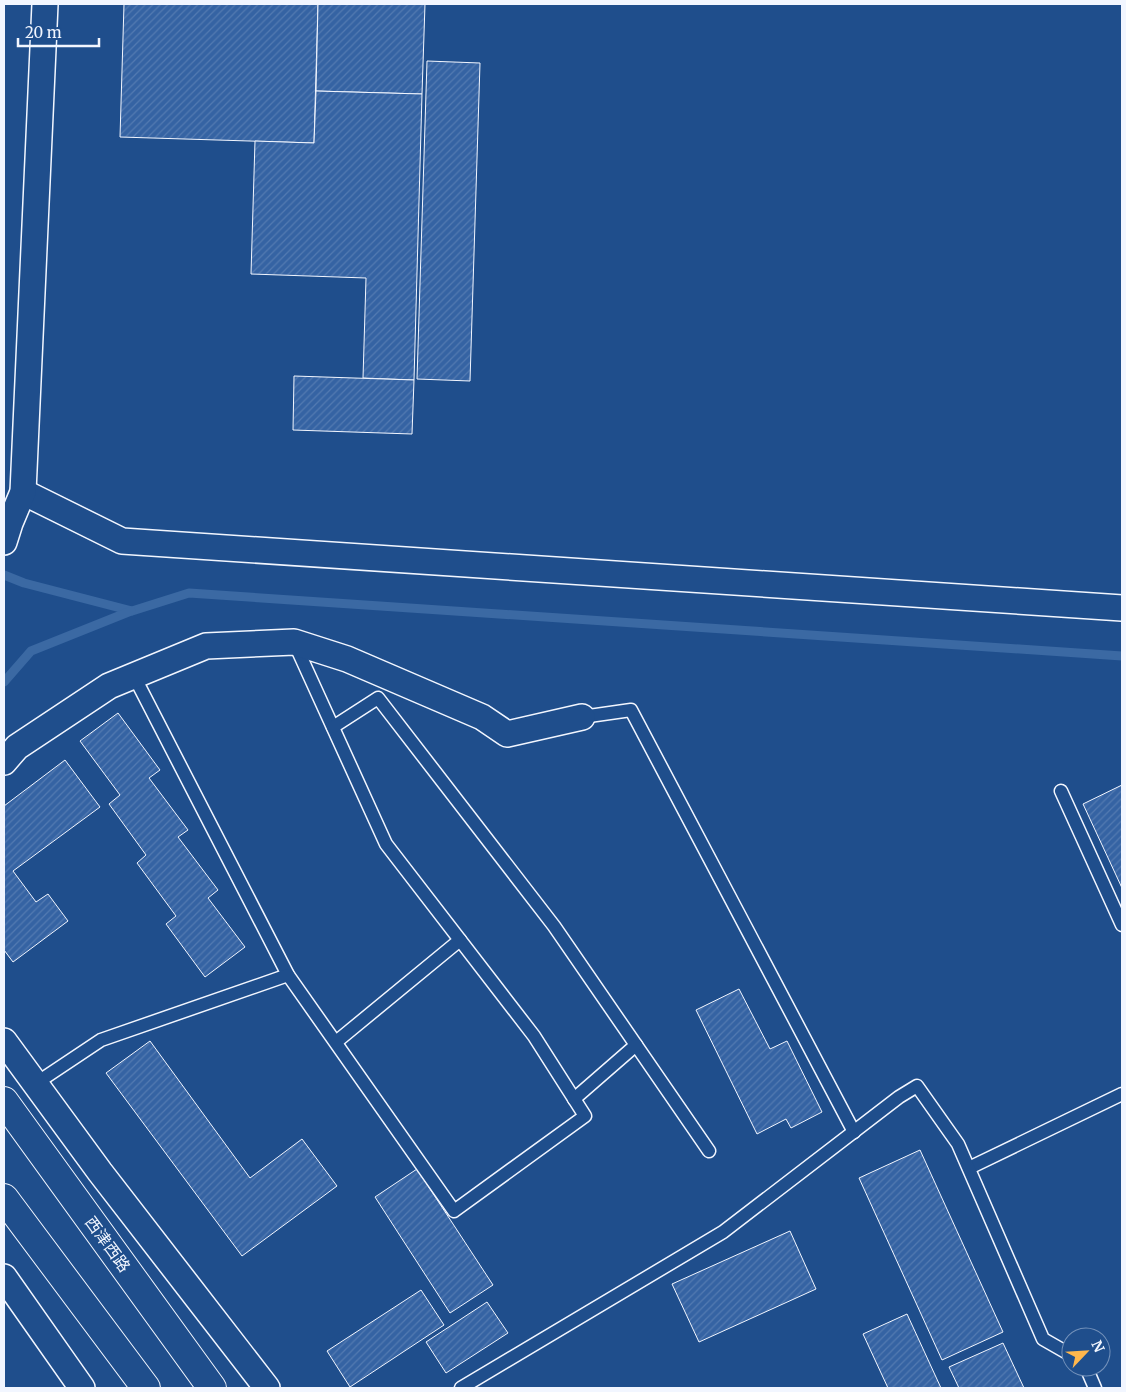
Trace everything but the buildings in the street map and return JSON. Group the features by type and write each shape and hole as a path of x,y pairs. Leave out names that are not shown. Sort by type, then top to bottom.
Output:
{"main road":[{"name":"西津西路","path":"4,1101 212,1388"},
{"path":"4,1198 146,1388"}],"street":[{"path":"7,533 23,492 45,4"},
{"path":"23,492 122,541 1122,608"},
{"path":"4,762 17,747 109,686 206,646 294,642 347,659 482,717 507,734 582,717"},
{"path":"4,1041 100,1172 267,1388"},
{"path":"4,1276 82,1388"}],"lane":[{"path":"134,676 288,975 454,1211 585,1116 534,1036 386,844 294,642"},
{"path":"333,727 378,698 554,926 709,1151"},
{"path":"582,717 630,710 854,1132"},
{"path":"1061,791 1122,925"},
{"path":"336,1042 460,940"},
{"path":"35,1084 101,1040 288,975"},
{"path":"574,1099 636,1045"},
{"path":"461,1388 722,1232 899,1097 917,1086 958,1144 1043,1338 1061,1349"},
{"path":"969,1168 1122,1094"}],"waterway":[{"path":"4,575 24,583 132,611 189,593 1122,656"},
{"path":"4,682 31,651 131,611"}]}
